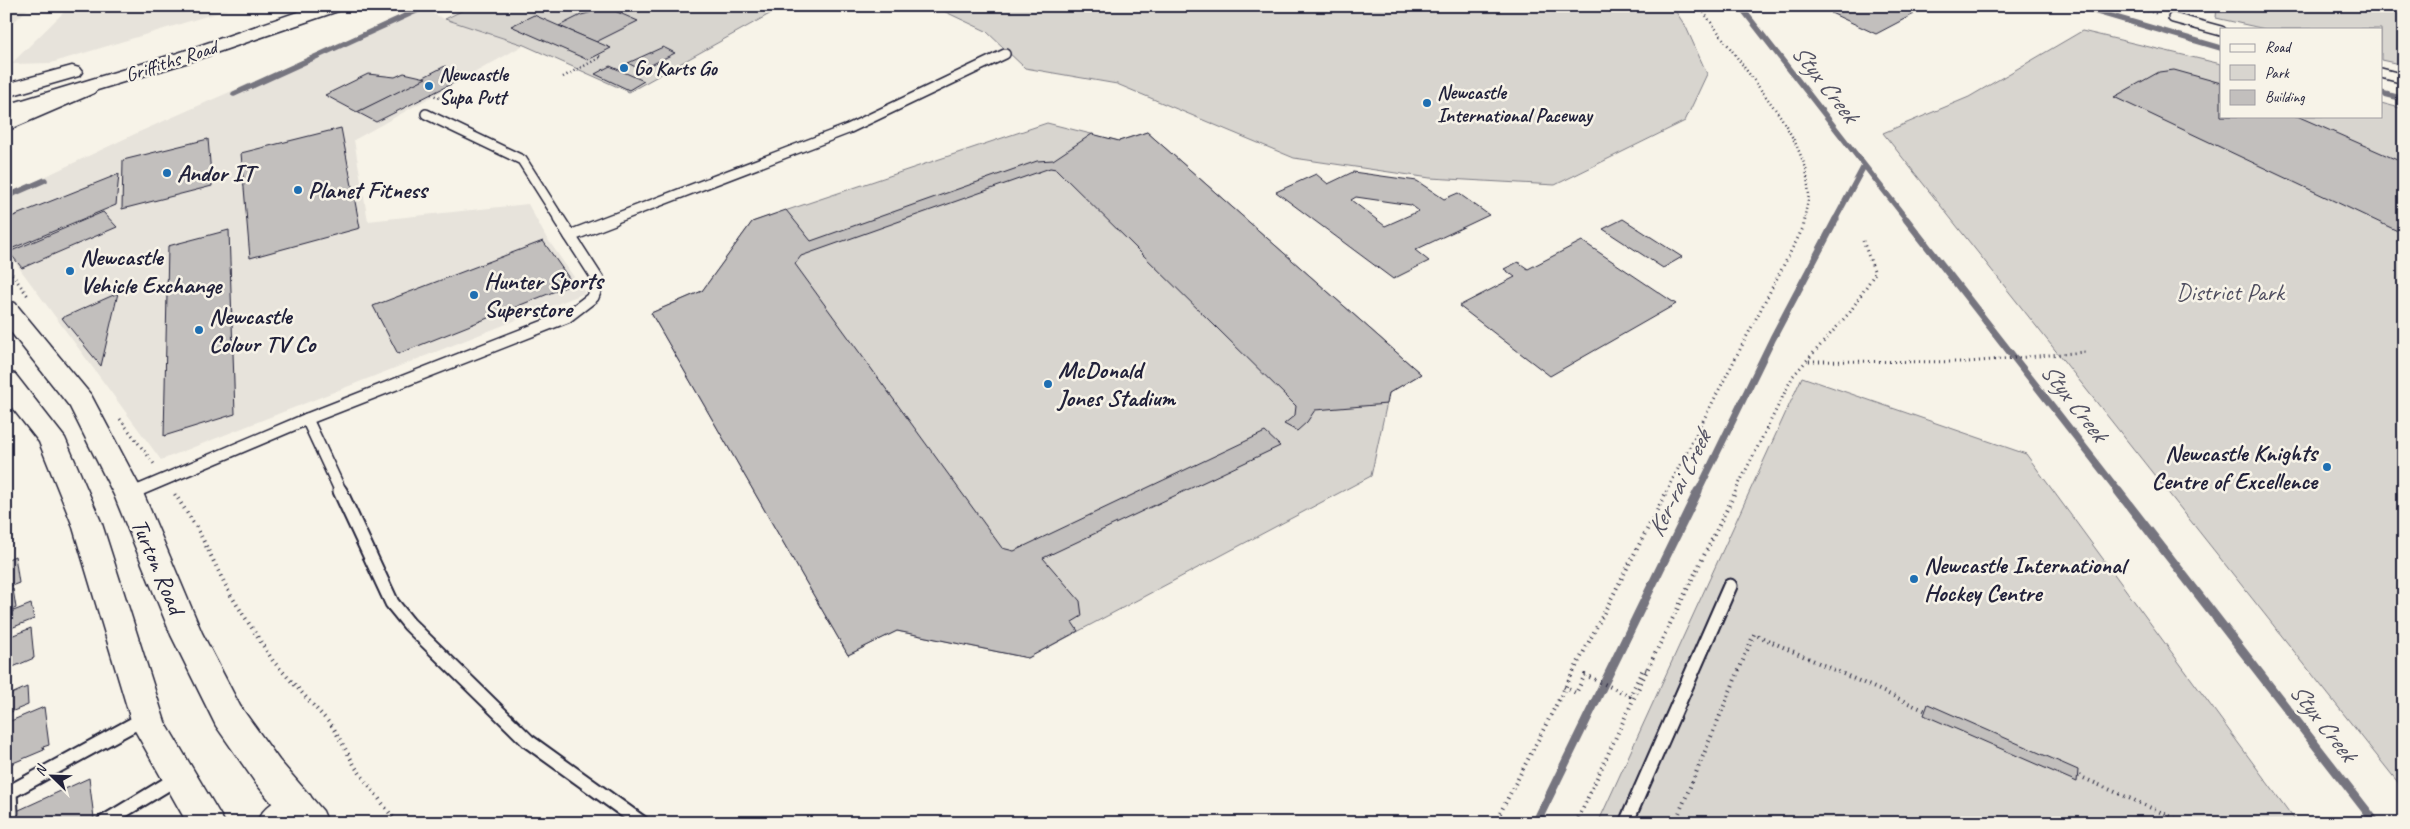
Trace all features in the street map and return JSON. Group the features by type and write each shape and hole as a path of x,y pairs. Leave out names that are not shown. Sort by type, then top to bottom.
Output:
{"main road":[{"name":"Griffiths Road","path":"6,91 244,23 293,6"},
{"name":"Griffiths Road","path":"6,112 129,74 334,6"},
{"path":"6,125 79,92 129,74"},
{"name":"Turton Road","path":"18,303 80,402 128,495 187,635 228,716 294,818"},
{"path":"6,381 51,438 87,524 150,727 207,823"}],"lane":[{"path":"2173,18 2220,32"},
{"path":"570,236 848,129 1005,54"},
{"path":"2382,73 2404,79"},
{"path":"128,495 308,419 567,317 593,296 599,281 522,160 426,114"},
{"path":"308,419 392,604 409,624 528,741 642,823"},
{"path":"1626,823 1730,586"},
{"path":"11,813 10,792 147,716"},
{"path":"103,823 179,777"}],"path":[{"path":"1495,823 1802,228 1809,195 1806,168 1795,142 1781,117 1699,6"},
{"path":"2132,6 2173,18"},
{"path":"563,77 601,57 598,55"},
{"path":"431,94 449,102"},
{"path":"1576,823 1646,670 1793,376 1809,361 1873,279 1875,273 1863,241"},
{"path":"6,266 18,303"},
{"path":"1809,361 1968,362 2085,352"},
{"path":"118,416 165,478 198,528 230,594 273,661 333,727 356,768 397,823"},
{"path":"1675,823 1754,634 1926,710"},
{"path":"1564,687 1576,692 1585,675 1630,696 1643,669 1646,670"},
{"path":"2079,776 2185,823"}],"shaded area":[{"path":"6,6 31,6 6,29"},
{"path":"70,6 240,6 51,63 11,64"},
{"path":"420,8 445,19 524,45 354,140 368,221 528,204 546,237 585,293 161,460 6,250 6,195 139,132"}],"green space":[{"name":"Go Karts Go","path":"472,6 784,6 629,92 524,45 445,19"},
{"name":"Newcastle International Paceway","path":"933,6 1672,6 1686,27 1707,74 1685,121 1555,185 1430,178 1294,158 1117,84 1025,68 986,31"},
{"path":"2217,6 2404,6 2404,65 2382,60 2382,28 2261,28 2216,18"},
{"name":"District Park","path":"2082,31 2220,64 2220,118 2382,118 2382,103 2404,109 2404,790 1883,133 1969,97"},
{"name":"McDonald Jones Stadium","path":"1047,123 1119,141 1147,132 1421,374 1389,393 1371,476 1028,658 897,631 848,655 651,313 702,291 752,222"},
{"name":"Newcastle International Hockey Centre","path":"1802,377 2026,454 2297,823 1598,823"}],"building":[{"path":"1829,6 1896,6 1914,14 1876,34 1831,13 1837,10"},
{"path":"608,8 638,21 596,42 559,26 581,15"},
{"path":"534,15 611,48 588,60 511,26"},
{"path":"663,47 675,53 641,70 628,63"},
{"name":"Newcastle Supa Putt","path":"445,66 467,76 376,122 357,112"},
{"path":"610,66 644,81 629,90 595,74"},
{"path":"2174,70 2220,83 2220,118 2302,118 2404,163 2404,234 2114,97 2159,72"},
{"path":"404,73 426,78 357,112 325,95 368,74 395,77"},
{"name":"Planet Fitness","path":"341,128 360,228 250,258 241,153"},
{"path":"1147,132 1421,374 1389,393 1387,404 1315,410 1307,422 1297,431 1284,424 1295,415 1296,406 1056,169 1050,168 801,256 795,264 1002,548 1014,551 1265,432 1280,446 1043,558 1080,601 1082,616 1072,622 1078,631 1028,658 897,631 848,655 651,313 702,291 752,222 786,210 811,241 1037,161 1053,160 1092,134 1119,141"},
{"name":"Andor IT","path":"208,139 212,186 122,209 123,160"},
{"path":"1353,172 1417,181 1444,199 1458,193 1489,215 1415,250 1429,261 1393,279 1276,192 1316,174 1328,184","holes":["1356,197 1411,205 1419,211 1385,226 1351,200"]},
{"path":"119,174 116,205 6,251 6,219"},
{"path":"103,212 117,227 22,268 9,252"},
{"path":"1623,219 1682,257 1663,268 1603,229"},
{"name":"Newcastle Colour TV Co","path":"229,230 235,414 164,436 168,246"},
{"name":"Hunter Sports Superstore","path":"543,241 573,284 398,354 373,306"},
{"path":"1582,241 1676,304 1550,376 1459,306 1515,277 1504,269 1518,262 1528,269"},
{"path":"118,293 101,366 62,318"},
{"path":"15,556 19,583 6,588 6,560"},
{"path":"13,589 16,608 6,613 6,592"},
{"path":"31,604 34,619 6,630 6,614"},
{"path":"31,628 34,658 6,670 6,638"},
{"path":"27,687 28,705 6,714 6,691 7,696"},
{"path":"1928,704 2078,770 2077,782 1924,715"},
{"path":"44,707 49,745 43,747 44,750 6,766 6,723"},
{"path":"89,778 94,818 85,823 6,823 6,816"}],"waterway":[{"path":"234,94 427,6"},
{"name":"Styx Creek","path":"1740,6 1907,220"},
{"path":"2077,6 2220,48"},
{"path":"2382,93 2404,99"},
{"name":"Ker-rai Creek","path":"1835,220 1864,166"},
{"path":"6,197 45,180"},
{"name":"Ker-rai Creek","path":"1698,492 1773,338 1836,219"},
{"name":"Styx Creek","path":"1906,219 2119,492"},
{"name":"Ker-rai Creek","path":"1536,823 1698,491"},
{"name":"Styx Creek","path":"2118,491 2376,823"}],"place":[{"name":"Go Karts Go","path":"624,68"},
{"name":"Newcastle Supa Putt","path":"429,86"},
{"name":"Newcastle International Paceway","path":"1427,103"},
{"name":"Andor IT","path":"167,173"},
{"name":"Planet Fitness","path":"298,190"},
{"name":"Newcastle Vehicle Exchange","path":"70,271"},
{"name":"Hunter Sports Superstore","path":"474,295"},
{"name":"Newcastle Colour TV Co","path":"199,330"},
{"name":"McDonald Jones Stadium","path":"1048,384"},
{"name":"Newcastle Knights Centre of Excellence","path":"2327,467"},
{"name":"Newcastle International Hockey Centre","path":"1914,579"}]}
